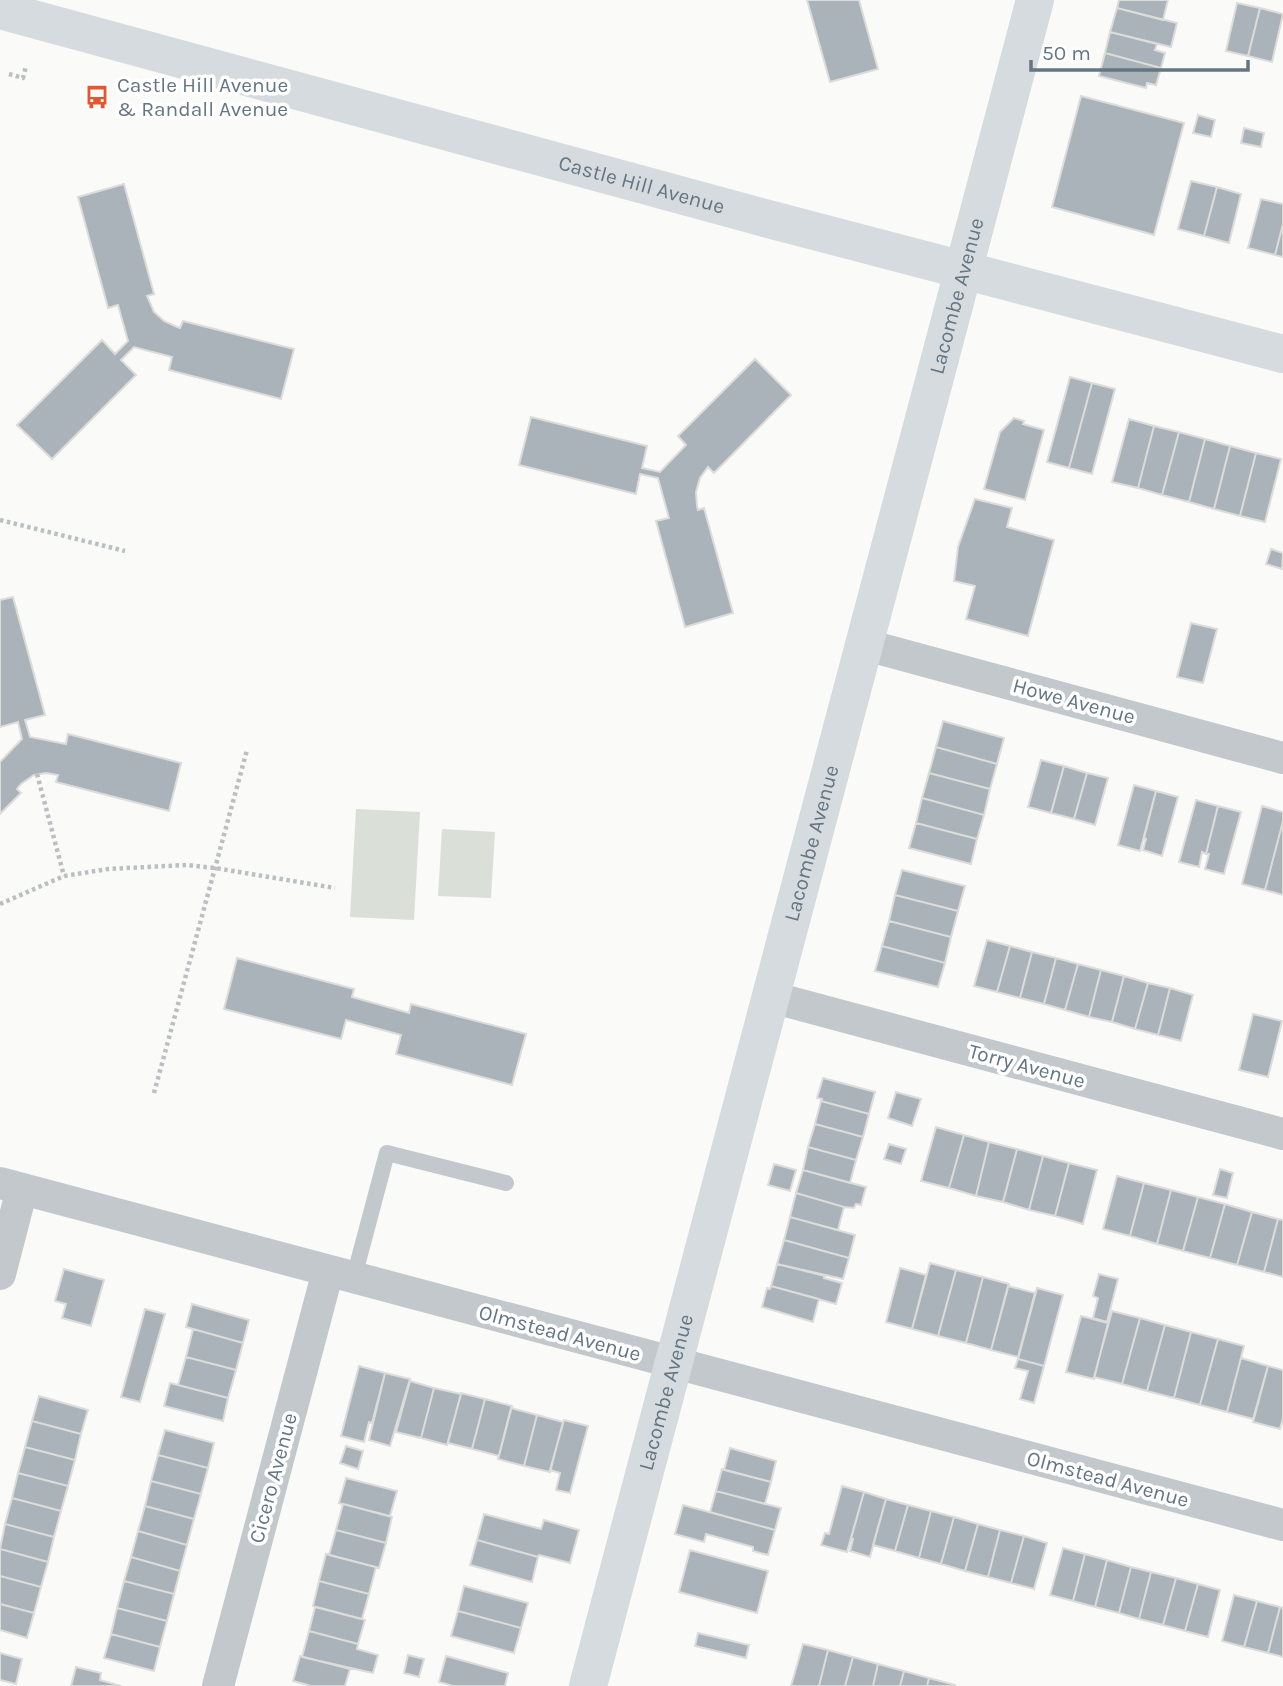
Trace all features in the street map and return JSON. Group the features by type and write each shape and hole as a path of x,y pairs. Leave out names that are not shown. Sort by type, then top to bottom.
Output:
{"main road":[{"name":"Lacombe Avenue","path":"588,1686 1035,0"},
{"name":"Castle Hill Avenue","path":"0,10 761,217 1283,354"}],"street":[{"name":"Howe Avenue","path":"866,645 1283,758"},
{"name":"Torry Avenue","path":"771,997 1283,1134"},
{"name":"Olmstead Avenue","path":"11,1186 1283,1525"},
{"path":"0,1274 11,1186"},
{"name":"Cicero Avenue","path":"218,1686 341,1274"}],"lane":[{"path":"341,1274 387,1153 506,1183"}],"path":[{"path":"9,74 23,78 26,66"},
{"path":"0,520 125,551"},
{"path":"153,1093 247,750"},
{"path":"37,774 64,876"},
{"path":"0,904 64,876 108,869 186,865 215,867 335,888"}],"shaded area":[{"path":"356,809 420,812 414,920 350,917"},
{"path":"442,829 495,832 491,898 438,896"}],"building":[{"path":"807,0 859,0 878,69 830,82"},
{"path":"1119,0 1168,0 1163,20 1117,8"},
{"path":"1237,3 1260,8 1248,56 1226,51"},
{"path":"1117,8 1177,23 1171,47 1110,32"},
{"path":"1260,8 1283,14 1272,62 1248,56"},
{"path":"1110,32 1157,44 1155,50 1165,53 1161,68 1105,53"},
{"path":"1105,53 1161,68 1156,85 1147,83 1146,88 1099,76"},
{"path":"1081,96 1184,123 1154,235 1052,207"},
{"path":"1198,115 1215,120 1211,137 1193,133"},
{"path":"1244,128 1264,133 1261,147 1241,143"},
{"path":"1191,181 1217,187 1204,236 1178,229"},
{"path":"124,184 154,294 147,296 154,312 164,321 180,328 183,321 294,349 281,399 169,370 172,357 134,347 121,360 136,375 52,459 17,425 102,340 115,354 128,341 118,305 108,308 78,197"},
{"path":"1217,187 1241,194 1229,243 1204,236"},
{"path":"1261,199 1283,204 1283,224 1275,255 1248,248"},
{"path":"1283,224 1283,257 1275,255"},
{"path":"755,359 791,395 714,473 708,467 700,478 696,492 697,506 698,510 704,508 733,613 685,627 656,521 669,518 658,478 640,474 636,494 519,465 531,417 647,446 642,468 660,472 686,445 678,436"},
{"path":"1070,377 1092,383 1069,468 1047,462"},
{"path":"1092,383 1115,389 1092,474 1069,468"},
{"path":"1014,418 1024,421 1023,424 1044,430 1025,500 984,489 1000,432"},
{"path":"1129,419 1154,426 1138,488 1112,482"},
{"path":"1154,426 1179,432 1162,495 1138,488"},
{"path":"1179,432 1205,439 1189,502 1162,495"},
{"path":"1205,439 1230,446 1214,509 1189,502"},
{"path":"1230,446 1256,453 1240,516 1214,509"},
{"path":"1256,453 1281,459 1265,522 1240,516"},
{"path":"975,499 1012,508 1007,527 1054,540 1028,636 966,619 975,586 954,581 958,547"},
{"path":"1271,549 1283,553 1282,569 1266,564"},
{"path":"13,597 45,715 25,720 30,737 66,744 68,734 181,763 169,811 56,782 58,775 46,773 34,775 21,784 17,789 21,793 0,814 0,762 22,739 18,722 0,727 0,600"},
{"path":"1191,623 1217,629 1203,683 1177,677"},
{"path":"943,721 1004,738 997,764 936,747"},
{"path":"936,747 997,764 990,789 929,773"},
{"path":"1041,760 1064,766 1051,813 1028,807"},
{"path":"1064,766 1087,773 1074,819 1051,813"},
{"path":"929,773 990,789 984,815 922,798"},
{"path":"1087,773 1108,778 1095,825 1074,819"},
{"path":"1134,785 1156,791 1140,851 1118,845"},
{"path":"1156,791 1178,797 1162,856 1143,850"},
{"path":"922,798 984,815 977,839 916,823"},
{"path":"1196,800 1218,806 1206,854 1202,852 1199,867 1179,862"},
{"path":"1218,806 1241,812 1224,874 1205,869"},
{"path":"1262,806 1283,812 1265,890 1242,884"},
{"path":"1283,821 1283,895 1265,890"},
{"path":"916,823 977,839 971,864 909,848"},
{"path":"902,870 965,886 958,911 895,895"},
{"path":"895,895 958,911 951,937 889,921"},
{"path":"889,921 951,937 945,963 882,946"},
{"path":"987,940 1010,946 997,992 974,986"},
{"path":"882,946 945,963 938,987 875,971"},
{"path":"1010,946 1032,952 1020,998 997,992"},
{"path":"1032,952 1056,958 1044,1004 1020,998"},
{"path":"237,958 354,989 352,997 409,1013 411,1004 526,1034 512,1085 396,1054 401,1035 346,1020 341,1039 224,1009"},
{"path":"1056,958 1078,964 1065,1010 1044,1004"},
{"path":"1078,964 1101,970 1089,1017 1065,1010"},
{"path":"1101,970 1124,976 1112,1022 1089,1017"},
{"path":"1124,976 1148,983 1135,1029 1112,1022"},
{"path":"1148,983 1170,988 1158,1035 1135,1029"},
{"path":"1170,988 1193,995 1181,1041 1158,1035"},
{"path":"1253,1014 1282,1021 1268,1077 1239,1070"},
{"path":"823,1078 875,1092 869,1114 817,1098"},
{"path":"896,1092 921,1099 912,1126 888,1118"},
{"path":"821,1101 869,1114 863,1137 815,1124"},
{"path":"815,1124 863,1137 856,1160 808,1147"},
{"path":"936,1127 964,1135 949,1188 921,1181"},
{"path":"964,1135 989,1142 976,1196 949,1188"},
{"path":"989,1142 1017,1149 1003,1202 976,1196"},
{"path":"889,1144 906,1149 901,1164 884,1159"},
{"path":"808,1147 856,1160 850,1183 803,1170"},
{"path":"1017,1149 1043,1156 1029,1210 1003,1202"},
{"path":"1043,1156 1069,1163 1055,1216 1029,1210"},
{"path":"1069,1163 1097,1170 1083,1224 1055,1216"},
{"path":"774,1164 796,1170 790,1191 768,1185"},
{"path":"1220,1169 1233,1173 1227,1198 1213,1195"},
{"path":"803,1170 866,1187 861,1205 856,1204 854,1208 844,1207 796,1193"},
{"path":"1117,1176 1144,1183 1130,1236 1103,1229"},
{"path":"1144,1183 1171,1190 1157,1244 1130,1236"},
{"path":"1171,1190 1198,1197 1183,1251 1157,1244"},
{"path":"796,1193 844,1207 838,1230 790,1217"},
{"path":"1198,1197 1225,1204 1210,1258 1183,1251"},
{"path":"1225,1204 1252,1212 1237,1265 1210,1258"},
{"path":"1252,1212 1278,1219 1264,1272 1237,1265"},
{"path":"790,1217 855,1235 849,1258 784,1240"},
{"path":"1278,1219 1283,1220 1283,1277 1264,1272"},
{"path":"784,1240 849,1258 843,1279 777,1264"},
{"path":"930,1263 956,1270 938,1336 912,1329"},
{"path":"777,1264 842,1283 836,1304 771,1286"},
{"path":"900,1268 926,1275 912,1329 886,1322"},
{"path":"64,1269 104,1280 91,1326 62,1318 66,1304 55,1301"},
{"path":"956,1270 983,1277 966,1343 938,1336"},
{"path":"1099,1274 1118,1279 1107,1322 1093,1318 1098,1298 1093,1296"},
{"path":"983,1277 1009,1284 991,1350 966,1343"},
{"path":"771,1286 819,1299 813,1322 762,1307 767,1288 770,1289"},
{"path":"1008,1286 1035,1293 1018,1357 991,1350"},
{"path":"1037,1288 1063,1295 1044,1366 1018,1359"},
{"path":"192,1304 249,1320 243,1343 186,1327"},
{"path":"145,1309 165,1314 140,1402 121,1397"},
{"path":"1112,1311 1140,1318 1122,1384 1094,1377"},
{"path":"1081,1316 1108,1323 1094,1379 1066,1372"},
{"path":"1140,1318 1165,1325 1147,1391 1122,1384"},
{"path":"1165,1325 1191,1332 1174,1398 1147,1391"},
{"path":"193,1329 243,1343 236,1370 186,1357"},
{"path":"1191,1332 1218,1339 1200,1405 1174,1398"},
{"path":"1218,1339 1244,1346 1227,1412 1200,1405"},
{"path":"186,1357 236,1370 228,1398 178,1385"},
{"path":"1241,1358 1268,1366 1253,1419 1227,1412"},
{"path":"1018,1359 1044,1366 1034,1403 1020,1399 1028,1371 1015,1368"},
{"path":"359,1366 385,1373 372,1423 369,1422 364,1442 341,1436"},
{"path":"1268,1366 1283,1370 1283,1418 1280,1429 1253,1422"},
{"path":"385,1373 410,1379 390,1446 369,1440"},
{"path":"410,1381 434,1388 421,1438 396,1432"},
{"path":"170,1383 228,1398 223,1421 164,1406"},
{"path":"434,1388 461,1394 447,1445 421,1438"},
{"path":"461,1393 485,1399 472,1449 448,1443"},
{"path":"39,1396 88,1410 81,1434 32,1421"},
{"path":"485,1399 512,1406 499,1456 472,1449"},
{"path":"511,1408 537,1415 524,1466 498,1459"},
{"path":"537,1415 563,1422 550,1472 524,1466"},
{"path":"564,1420 588,1426 570,1493 556,1490 560,1473 550,1470"},
{"path":"32,1421 81,1434 75,1460 25,1447"},
{"path":"165,1430 214,1443 208,1468 158,1455"},
{"path":"346,1446 363,1451 358,1469 340,1463"},
{"path":"25,1447 75,1460 68,1486 18,1473"},
{"path":"730,1448 776,1461 771,1482 724,1470"},
{"path":"158,1455 208,1468 201,1494 151,1481"},
{"path":"722,1469 771,1482 765,1504 716,1491"},
{"path":"18,1473 68,1486 61,1511 12,1498"},
{"path":"346,1478 397,1491 390,1516 339,1503"},
{"path":"151,1481 201,1494 194,1519 145,1506"},
{"path":"842,1486 864,1492 847,1552 821,1545 825,1533 829,1534"},
{"path":"716,1491 781,1508 775,1530 710,1512"},
{"path":"864,1492 886,1499 870,1557 850,1551"},
{"path":"12,1498 61,1511 54,1537 5,1524"},
{"path":"886,1499 908,1505 895,1551 873,1545"},
{"path":"343,1504 392,1517 386,1543 336,1530"},
{"path":"683,1505 775,1530 768,1555 753,1551 753,1547 706,1534 704,1542 675,1534"},
{"path":"908,1505 931,1511 919,1558 895,1551"},
{"path":"145,1506 194,1519 187,1545 138,1531"},
{"path":"931,1511 954,1517 941,1564 919,1558"},
{"path":"484,1514 541,1529 544,1520 579,1530 570,1563 477,1540"},
{"path":"954,1517 978,1524 965,1571 941,1564"},
{"path":"5,1524 54,1537 48,1562 0,1549"},
{"path":"978,1524 1000,1530 988,1577 965,1571"},
{"path":"336,1530 386,1543 379,1568 329,1555"},
{"path":"1000,1530 1024,1536 1011,1583 988,1577"},
{"path":"138,1531 187,1545 180,1571 131,1557"},
{"path":"1024,1536 1047,1543 1034,1589 1011,1583"},
{"path":"477,1540 538,1557 532,1582 470,1565"},
{"path":"1063,1548 1085,1554 1073,1601 1050,1595"},
{"path":"0,1549 48,1562 41,1587 0,1576"},
{"path":"690,1550 768,1571 757,1613 679,1592"},
{"path":"326,1554 376,1567 369,1594 319,1581"},
{"path":"1085,1554 1107,1560 1095,1607 1073,1601"},
{"path":"131,1557 180,1571 174,1594 124,1581"},
{"path":"1107,1560 1131,1567 1119,1613 1095,1607"},
{"path":"1131,1567 1151,1572 1139,1619 1119,1613"},
{"path":"1151,1572 1176,1578 1163,1625 1139,1619"},
{"path":"0,1576 41,1587 34,1613 0,1604"},
{"path":"1176,1578 1198,1584 1185,1631 1163,1625"},
{"path":"124,1581 174,1594 167,1621 117,1608"},
{"path":"319,1581 369,1594 362,1619 313,1606"},
{"path":"1198,1584 1220,1590 1208,1637 1185,1631"},
{"path":"464,1586 528,1603 521,1628 458,1611"},
{"path":"1234,1595 1257,1601 1244,1647 1222,1641"},
{"path":"1257,1601 1280,1607 1268,1653 1244,1647"},
{"path":"0,1604 34,1613 27,1638 0,1630"},
{"path":"315,1607 365,1620 358,1644 309,1631"},
{"path":"1280,1607 1283,1608 1283,1657 1268,1653"},
{"path":"117,1608 167,1621 160,1647 111,1634"},
{"path":"458,1611 521,1628 514,1653 451,1636"},
{"path":"309,1631 358,1644 357,1649 378,1655 373,1673 302,1657"},
{"path":"698,1633 749,1645 746,1658 695,1646"},
{"path":"111,1634 160,1647 154,1671 104,1658"},
{"path":"803,1644 828,1650 819,1686 791,1686"},
{"path":"828,1650 853,1657 845,1686 819,1686"},
{"path":"0,1653 22,1659 16,1684 0,1680"},
{"path":"408,1655 424,1659 419,1677 404,1673"},
{"path":"300,1656 350,1669 345,1686 311,1686 293,1681"},
{"path":"446,1656 508,1673 505,1686 453,1686 439,1682"},
{"path":"853,1657 878,1664 873,1686 845,1686"},
{"path":"878,1664 904,1671 900,1686 873,1686"},
{"path":"76,1667 101,1673 100,1680 121,1686 71,1686"},
{"path":"904,1671 929,1678 927,1686 900,1686"},
{"path":"929,1678 955,1685 927,1686"}],"place":[{"name":"Castle Hill Avenue & Randall Avenue","path":"97,97"}]}
